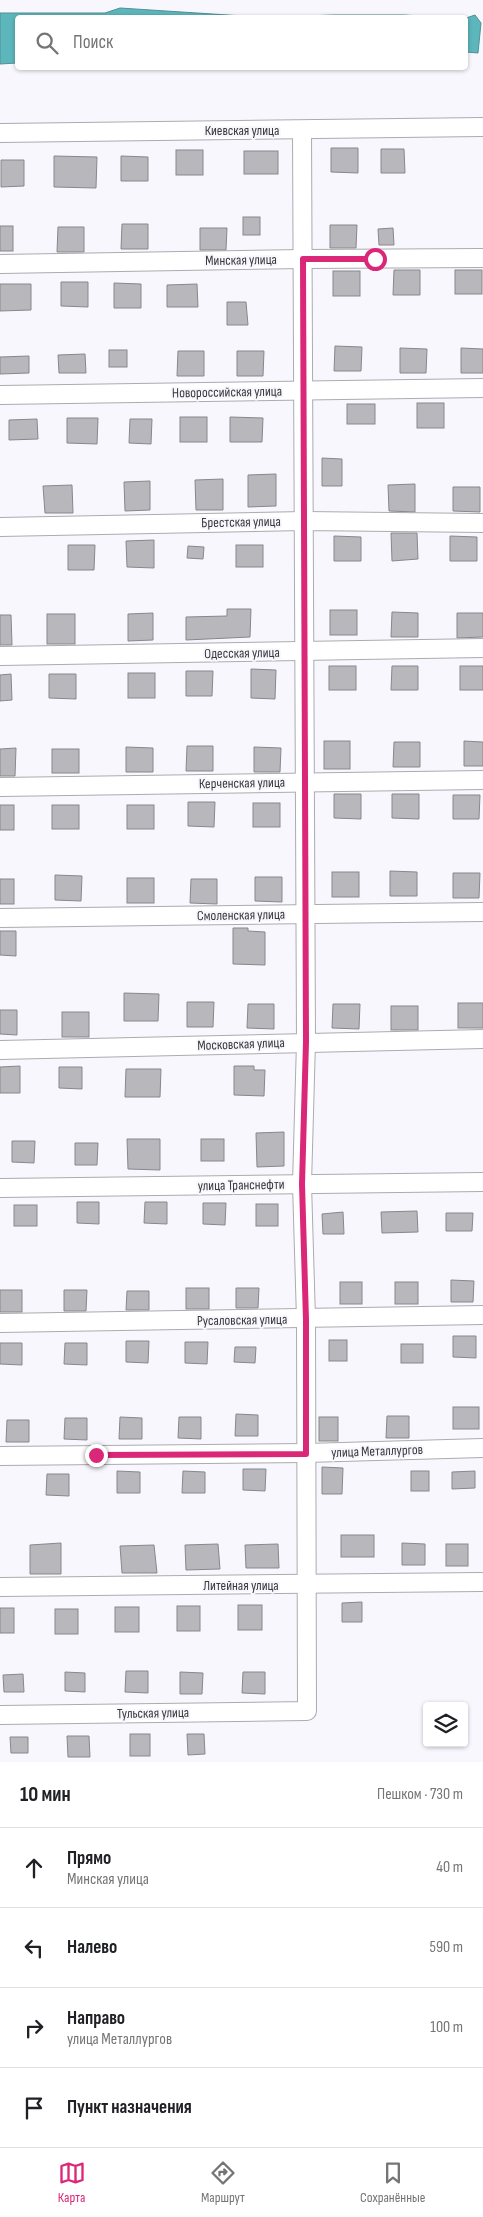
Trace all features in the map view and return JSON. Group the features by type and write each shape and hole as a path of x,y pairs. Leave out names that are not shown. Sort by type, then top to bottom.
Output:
{"street":[{"name":"Киевская улица","path":"0,132 483,127"},
{"path":"302,130 306,914 306,1042 302,1184 306,1320 306,1585"},
{"name":"Минская улица","path":"0,264 483,258"},
{"name":"Новороссийская улица","path":"0,395 483,388"},
{"name":"Брестская улица","path":"0,526 304,521 483,523"},
{"name":"Одесская улица","path":"0,656 483,648"},
{"name":"Керченская улица","path":"0,787 483,780"},
{"name":"Смоленская улица","path":"0,918 483,912"},
{"name":"Московская улица","path":"0,1050 483,1039"},
{"name":"улица Транснефти","path":"0,1188 483,1182"},
{"name":"Русаловская улица","path":"0,1324 306,1320 483,1315"},
{"name":"улица Металлургов","path":"0,1456 306,1454 483,1448"},
{"name":"Литейная улица","path":"0,1587 481,1582"},
{"name":"Тульская улица","path":"0,1715 306,1711 306,1585"}],"water":[{"path":"120,8 227,15 15,15 15,63 0,64 0,13 105,13"},
{"path":"475,15 481,23 478,53 468,52 468,17"}],"building":[{"path":"331,148 358,148 358,173 331,172"},
{"path":"381,149 404,149 405,173 381,173"},
{"path":"176,150 203,150 203,175 176,175"},
{"path":"244,151 278,151 278,174 244,174"},
{"path":"54,156 97,157 96,188 54,187"},
{"path":"121,156 148,157 148,181 121,181"},
{"path":"1,160 24,160 24,186 1,187"},
{"path":"243,217 260,217 260,235 243,235"},
{"path":"122,224 148,224 148,249 121,249"},
{"path":"330,225 357,225 356,248 330,248"},
{"path":"0,226 13,226 13,251 0,251"},
{"path":"58,227 84,227 84,252 57,252"},
{"path":"200,228 227,228 226,250 200,250"},
{"path":"393,228 394,245 379,245 378,229"},
{"path":"394,270 420,270 420,295 393,295"},
{"path":"455,270 482,270 482,294 455,294"},
{"path":"333,271 360,271 360,296 333,296"},
{"path":"61,282 88,282 88,307 61,306"},
{"path":"114,283 141,284 141,308 114,308"},
{"path":"0,284 31,284 31,310 0,311"},
{"path":"197,284 198,307 167,307 167,285"},
{"path":"227,302 246,302 248,325 227,325"},
{"path":"335,346 362,347 361,371 334,371"},
{"path":"400,348 427,349 426,373 400,373"},
{"path":"461,348 483,349 483,373 461,373"},
{"path":"109,350 127,350 127,367 109,367"},
{"path":"178,351 204,351 204,376 177,376"},
{"path":"237,351 264,351 263,376 237,376"},
{"path":"85,354 86,373 59,373 58,355"},
{"path":"29,356 29,373 0,374 0,357"},
{"path":"417,403 444,403 444,428 417,428"},
{"path":"347,404 375,404 375,424 347,424"},
{"path":"180,417 207,417 207,442 180,442"},
{"path":"230,417 263,418 262,442 230,442"},
{"path":"67,418 98,418 97,444 67,443"},
{"path":"37,419 38,439 9,440 9,420"},
{"path":"130,419 152,419 151,444 129,443"},
{"path":"322,458 342,459 342,486 322,486"},
{"path":"276,474 276,506 248,507 248,475"},
{"path":"223,479 223,510 196,510 195,480"},
{"path":"150,481 150,510 125,511 124,482"},
{"path":"415,484 415,512 389,511 388,485"},
{"path":"72,485 73,513 45,513 43,486"},
{"path":"453,487 480,487 480,512 453,511"},
{"path":"391,533 417,533 418,559 392,561"},
{"path":"334,536 361,537 361,561 334,561"},
{"path":"450,536 477,537 477,561 450,561"},
{"path":"154,540 154,568 127,567 126,541"},
{"path":"68,545 95,545 94,570 68,570"},
{"path":"236,545 263,545 263,567 236,567"},
{"path":"188,546 204,547 203,559 187,558"},
{"path":"227,609 251,609 250,637 186,640 186,617 227,616"},
{"path":"330,610 357,610 357,635 330,635"},
{"path":"392,612 418,613 418,637 391,637"},
{"path":"153,613 153,640 128,641 128,614"},
{"path":"457,613 483,613 483,637 457,638"},
{"path":"47,614 75,614 75,644 47,644"},
{"path":"0,615 11,615 12,645 0,645"},
{"path":"329,666 356,666 356,690 329,690"},
{"path":"392,666 418,666 418,690 391,690"},
{"path":"460,666 483,666 483,690 460,690"},
{"path":"251,669 276,670 275,699 251,698"},
{"path":"186,671 213,671 212,696 186,696"},
{"path":"128,673 155,673 155,698 128,698"},
{"path":"11,674 12,700 0,701 0,675"},
{"path":"49,674 76,674 76,699 49,698"},
{"path":"324,741 350,741 350,769 324,769"},
{"path":"464,741 483,742 483,766 464,766"},
{"path":"394,742 420,742 420,767 393,767"},
{"path":"187,746 213,746 213,771 186,771"},
{"path":"126,747 153,748 153,772 126,772"},
{"path":"254,747 281,748 280,772 254,772"},
{"path":"16,748 15,776 0,776 0,749"},
{"path":"52,749 79,749 79,773 52,773"},
{"path":"334,794 361,794 361,819 334,818"},
{"path":"392,794 419,794 419,819 392,818"},
{"path":"453,795 480,795 479,819 453,819"},
{"path":"188,802 215,802 214,827 188,826"},
{"path":"253,803 280,803 280,827 253,827"},
{"path":"0,805 14,805 14,830 0,830"},
{"path":"52,805 79,805 79,829 52,829"},
{"path":"127,805 154,805 154,829 127,829"},
{"path":"390,871 417,872 417,896 390,896"},
{"path":"332,872 359,872 359,897 332,897"},
{"path":"453,873 480,873 479,898 453,898"},
{"path":"55,875 82,876 81,901 55,900"},
{"path":"255,877 282,877 282,902 255,901"},
{"path":"127,878 154,878 154,903 127,903"},
{"path":"0,879 14,879 14,904 0,904"},
{"path":"191,879 217,879 217,904 190,903"},
{"path":"233,928 248,928 248,931 265,932 265,965 233,964"},
{"path":"0,931 16,931 16,956 0,955"},
{"path":"124,993 159,994 158,1021 124,1021"},
{"path":"187,1002 214,1002 213,1027 187,1027"},
{"path":"458,1003 483,1003 483,1028 458,1028"},
{"path":"248,1004 274,1004 274,1029 247,1028"},
{"path":"333,1004 360,1004 359,1029 332,1028"},
{"path":"391,1006 418,1006 418,1030 391,1030"},
{"path":"0,1010 17,1010 17,1035 0,1034"},
{"path":"62,1012 89,1012 89,1037 62,1037"},
{"path":"20,1066 20,1093 0,1093 0,1067"},
{"path":"234,1066 254,1066 254,1070 265,1070 264,1096 234,1095"},
{"path":"59,1067 82,1067 82,1089 59,1088"},
{"path":"126,1069 161,1069 160,1097 125,1097"},
{"path":"284,1132 284,1166 257,1167 256,1133"},
{"path":"127,1139 160,1139 160,1170 128,1169"},
{"path":"201,1139 224,1139 224,1161 201,1161"},
{"path":"12,1141 35,1141 34,1163 12,1162"},
{"path":"75,1143 98,1143 97,1165 75,1165"},
{"path":"77,1202 99,1202 99,1224 77,1223"},
{"path":"145,1202 167,1202 167,1224 144,1223"},
{"path":"203,1203 226,1203 225,1225 203,1224"},
{"path":"256,1204 278,1204 278,1226 256,1226"},
{"path":"14,1205 37,1205 37,1226 14,1226"},
{"path":"417,1211 418,1232 382,1233 381,1212"},
{"path":"343,1212 344,1234 323,1234 322,1214"},
{"path":"446,1213 473,1213 472,1231 446,1231"},
{"path":"451,1280 474,1281 473,1302 451,1302"},
{"path":"340,1282 362,1282 362,1304 340,1304"},
{"path":"395,1282 418,1282 418,1304 395,1304"},
{"path":"186,1288 209,1288 209,1309 186,1309"},
{"path":"236,1288 259,1288 258,1308 236,1308"},
{"path":"0,1290 22,1290 22,1312 0,1312"},
{"path":"64,1290 87,1290 86,1311 64,1311"},
{"path":"127,1291 149,1291 149,1310 126,1310"},
{"path":"453,1336 476,1336 476,1358 453,1357"},
{"path":"329,1340 347,1340 347,1361 329,1361"},
{"path":"126,1341 149,1341 148,1363 126,1362"},
{"path":"185,1342 208,1342 207,1364 185,1363"},
{"path":"0,1343 22,1343 22,1365 0,1364"},
{"path":"65,1343 87,1343 87,1365 64,1364"},
{"path":"401,1344 423,1344 423,1363 401,1363"},
{"path":"235,1347 256,1347 255,1363 234,1362"},
{"path":"453,1407 479,1407 479,1429 453,1429"},
{"path":"236,1414 258,1415 258,1436 235,1436"},
{"path":"387,1416 409,1416 409,1438 386,1438"},
{"path":"120,1417 142,1418 142,1439 119,1439"},
{"path":"179,1417 201,1417 201,1439 178,1438"},
{"path":"319,1417 338,1417 338,1441 319,1441"},
{"path":"65,1418 87,1418 87,1440 64,1439"},
{"path":"7,1420 29,1420 29,1442 6,1442"},
{"path":"322,1467 343,1468 342,1494 322,1494"},
{"path":"243,1469 266,1469 265,1491 243,1490"},
{"path":"117,1471 140,1472 140,1493 117,1493"},
{"path":"183,1471 205,1472 205,1493 182,1493"},
{"path":"411,1471 429,1471 429,1491 411,1491"},
{"path":"475,1471 475,1488 452,1489 452,1472"},
{"path":"47,1474 69,1474 69,1496 46,1495"},
{"path":"341,1535 374,1535 374,1557 341,1557"},
{"path":"61,1543 61,1574 30,1574 30,1545"},
{"path":"402,1543 425,1544 425,1565 402,1565"},
{"path":"218,1544 220,1569 186,1570 185,1545"},
{"path":"278,1544 279,1568 246,1568 245,1545"},
{"path":"446,1544 468,1544 468,1566 446,1566"},
{"path":"154,1545 157,1573 122,1573 120,1546"},
{"path":"362,1602 362,1622 342,1622 342,1603"},
{"path":"238,1605 262,1605 262,1630 238,1630"},
{"path":"177,1606 200,1606 200,1631 177,1631"},
{"path":"115,1607 139,1607 139,1632 115,1632"},
{"path":"0,1608 14,1608 14,1633 0,1633"},
{"path":"55,1609 78,1609 78,1634 55,1634"},
{"path":"126,1671 148,1671 148,1693 125,1692"},
{"path":"65,1672 85,1673 85,1692 65,1691"},
{"path":"180,1672 203,1673 202,1694 180,1694"},
{"path":"243,1672 265,1672 265,1694 242,1693"},
{"path":"23,1674 24,1692 4,1692 3,1675"},
{"path":"130,1734 150,1734 150,1756 130,1756"},
{"path":"187,1734 204,1734 205,1754 188,1755"},
{"path":"67,1736 89,1736 90,1757 68,1757"},
{"path":"10,1737 28,1737 28,1753 11,1753"}],"route":[{"path":"96,1455 306,1454 306,1320 302,1184 306,1042 303,259 375,259"}]}
